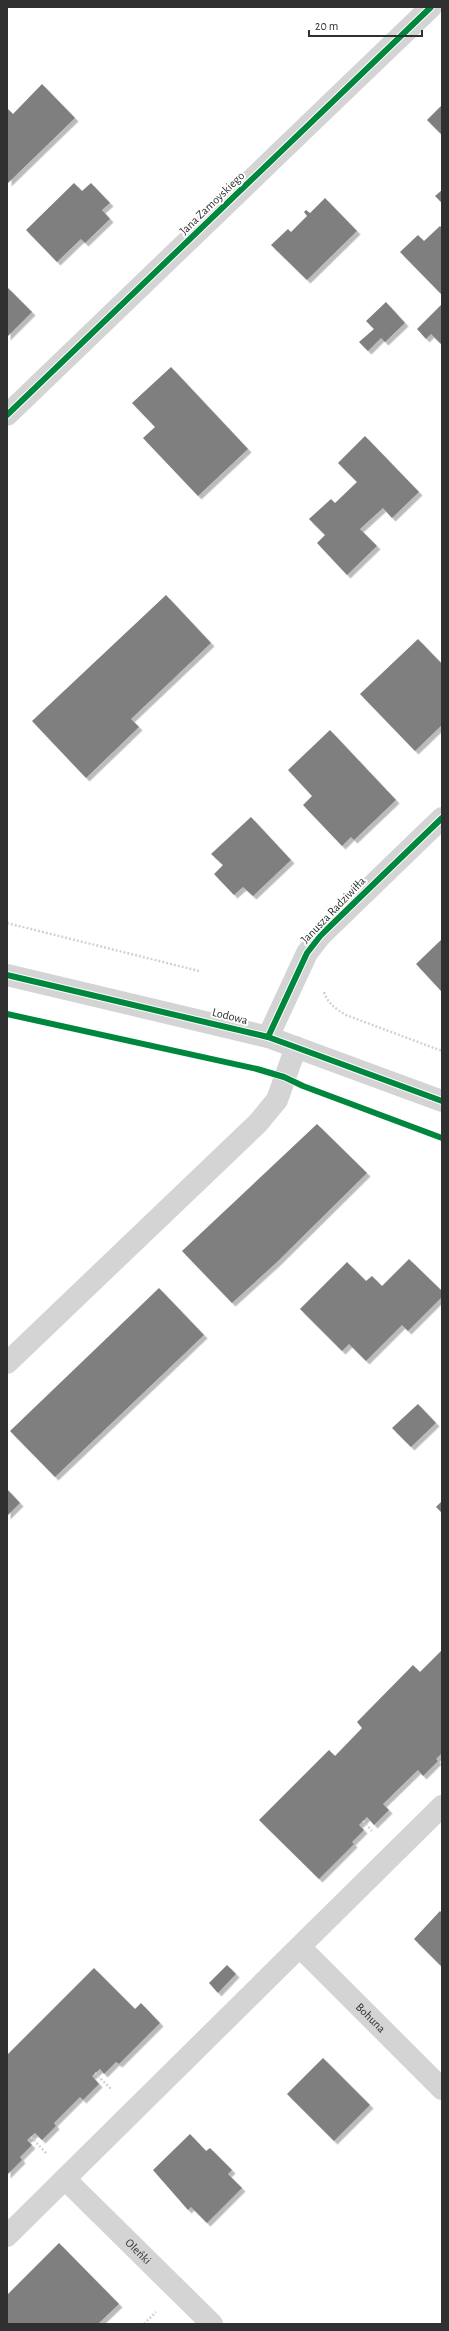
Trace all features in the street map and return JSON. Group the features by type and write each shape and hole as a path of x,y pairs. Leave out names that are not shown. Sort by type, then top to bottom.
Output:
{"street":[{"name":"Jana Zamoyskiego","path":"7,415 431,7"},
{"name":"Janusza Radziwiłła","path":"268,1037 306,953 321,935 442,818"},
{"name":"Lodowa","path":"7,975 268,1037 442,1101"},
{"path":"7,1363 258,1123 277,1100 296,1047"},
{"path":"7,2236 442,1806"},
{"name":"Bohuna","path":"300,1946 442,2089"},
{"name":"Oleńki","path":"65,2179 212,2324"}],"path":[{"path":"7,923 199,971"},
{"path":"323,990 326,1000 334,1008 346,1015 442,1051"},
{"path":"96,2073 115,2093"},
{"path":"31,2137 50,2157"}],"building":[{"path":"42,84 75,118 8,183 7,108 13,114"},
{"path":"442,105 442,135 427,120"},
{"path":"74,183 82,191 91,183 110,203 102,210 110,219 85,243 81,239 57,262 26,230"},
{"path":"442,190 442,203 435,196"},
{"path":"325,198 357,231 307,280 271,245 288,229 291,232 307,216 304,212 306,210 310,213"},
{"path":"440,226 442,228 442,295 400,252 418,235 424,241"},
{"path":"7,287 32,312 7,337"},
{"path":"386,302 405,323 385,342 381,338 368,351 359,342 374,329 366,321"},
{"path":"442,304 442,345 431,334 426,339 417,329"},
{"path":"171,367 248,449 198,496 143,438 155,427 132,403"},
{"path":"365,436 419,492 392,518 383,508 360,529 377,546 347,575 317,543 325,535 309,519 331,499 335,503 357,482 338,463"},
{"path":"166,595 211,643 131,719 139,727 86,778 32,721"},
{"path":"418,639 442,664 442,725 415,751 360,694"},
{"path":"330,730 396,800 354,840 351,837 342,846 303,805 312,796 288,770"},
{"path":"251,817 291,860 253,896 243,887 234,895 214,874 223,865 211,854"},
{"path":"442,939 442,992 416,964"},
{"path":"317,1124 367,1173 276,1263 232,1303 182,1251"},
{"path":"409,1259 442,1291 442,1297 408,1331 402,1325 366,1361 349,1344 342,1351 300,1309 347,1262 366,1281 372,1276 382,1286"},
{"path":"159,1288 204,1335 55,1477 10,1431"},
{"path":"418,1404 436,1423 411,1447 392,1428"},
{"path":"7,1489 20,1503 7,1516"},
{"path":"442,1501 442,1513 436,1507"},
{"path":"442,1650 442,1753 436,1759 438,1761 423,1776 418,1770 383,1804 389,1810 374,1825 367,1817 359,1825 364,1830 352,1842 354,1844 319,1879 259,1820 329,1750 335,1756 362,1728 357,1722 413,1665 420,1672"},
{"path":"440,1911 442,1913 442,1967 414,1939"},
{"path":"227,1965 236,1974 218,1993 209,1983"},
{"path":"94,1968 135,2009 141,2003 160,2023 119,2064 116,2062 104,2074 100,2069 92,2076 99,2084 83,2100 80,2097 54,2123 56,2126 42,2140 35,2133 27,2140 32,2145 20,2157 22,2160 7,2175 7,2055"},
{"path":"323,2058 370,2105 334,2141 287,2094"},
{"path":"190,2134 206,2151 210,2148 232,2170 228,2174 242,2188 207,2223 191,2207 188,2210 153,2170"},
{"path":"59,2243 119,2304 98,2324 7,2324 7,2295"}],"cycle path":[{"path":"7,415 431,7"},
{"path":"268,1037 307,953 321,935 442,818"},
{"path":"7,975 268,1037 442,1101"},
{"path":"7,1014 257,1069 284,1077 303,1086 442,1138"}]}
